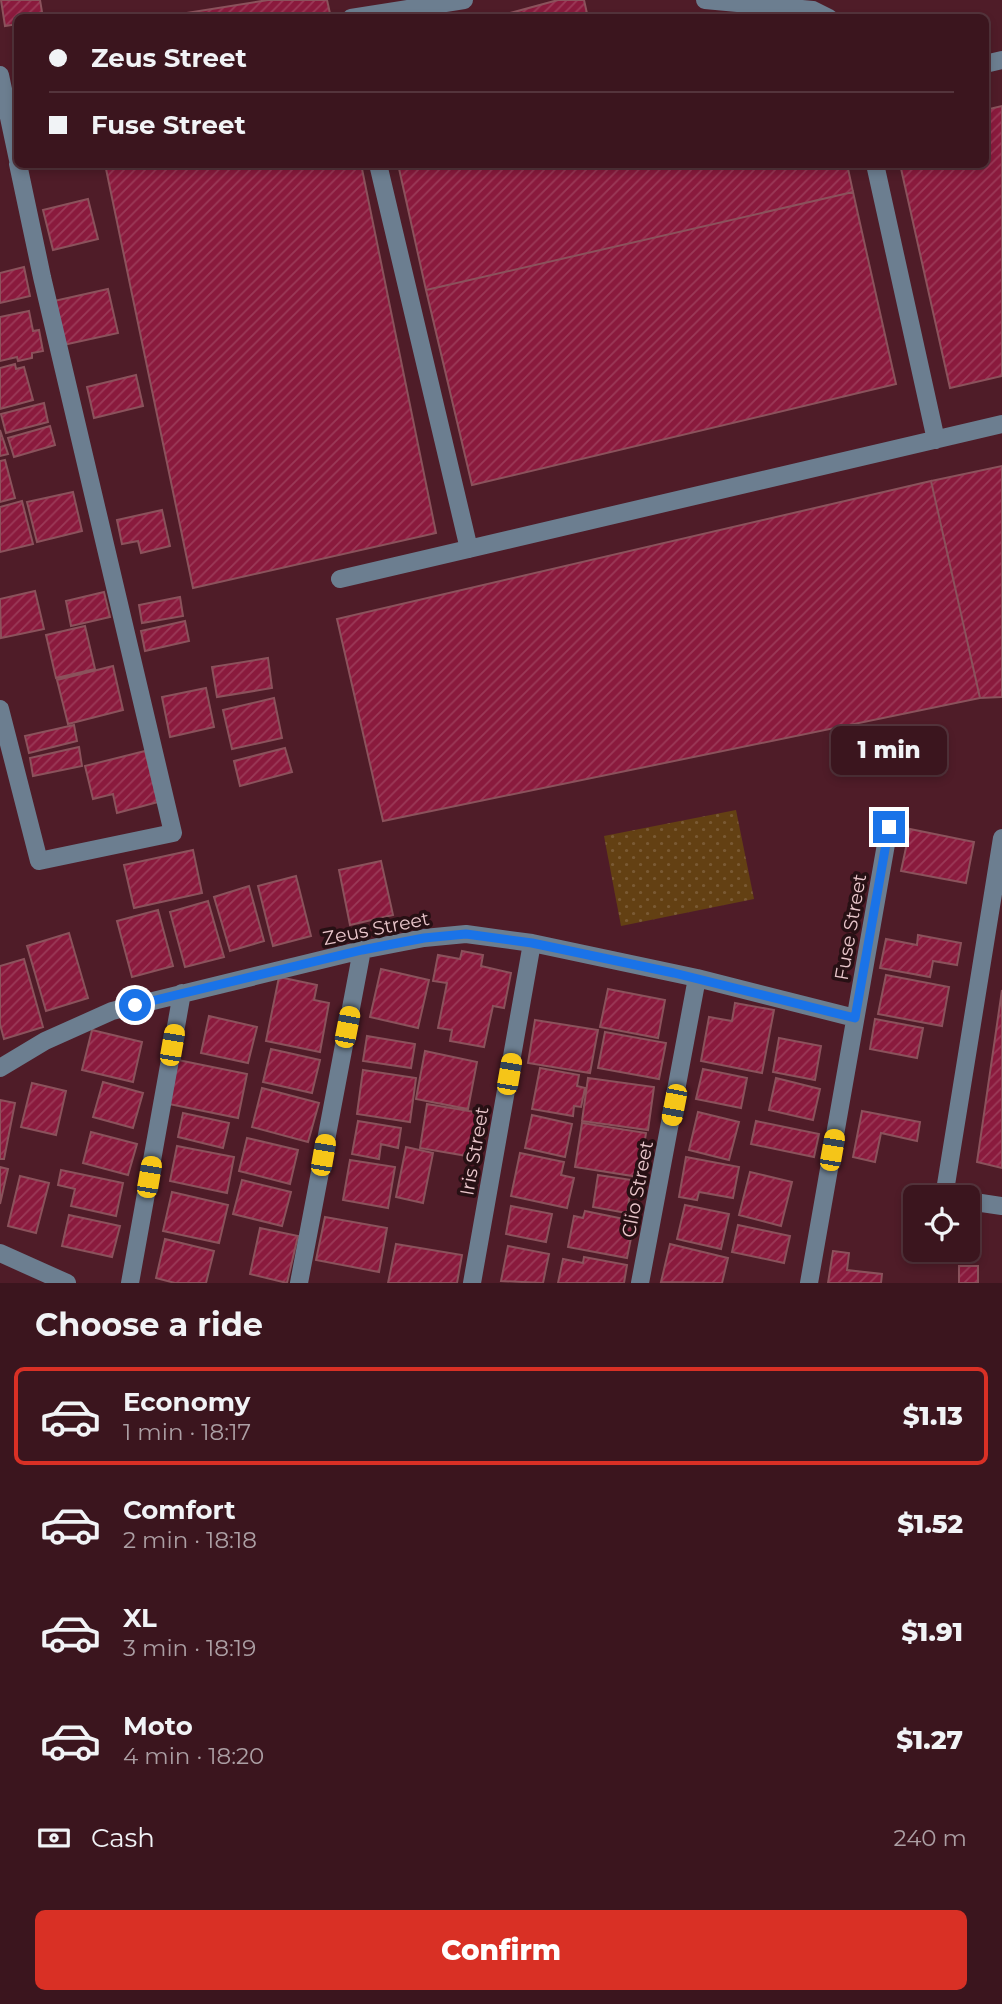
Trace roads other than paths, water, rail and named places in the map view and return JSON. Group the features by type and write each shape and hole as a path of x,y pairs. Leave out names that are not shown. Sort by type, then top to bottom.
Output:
{"street":[{"path":"376,14 464,0"},
{"path":"705,0 813,10 821,14"},
{"path":"0,75 14,143"},
{"path":"0,709 39,861 173,833 41,276 19,168"},
{"path":"379,168 469,549"},
{"path":"876,168 936,440"},
{"path":"340,579 1002,424"},
{"name":"Fuse Street","path":"809,1283 889,827"},
{"path":"946,1185 1002,838"},
{"name":"Zeus Street","path":"0,1068 45,1041 112,1012 362,950 424,938 466,934 532,943 697,978 855,1018"},
{"name":"Iris Street","path":"472,1283 532,943"},
{"path":"299,1283 362,950"},
{"name":"Clio Street","path":"640,1283 697,978"},
{"path":"130,1283 182,993"},
{"path":"980,1203 1002,1206"},
{"path":"0,1253 67,1283"}]}
